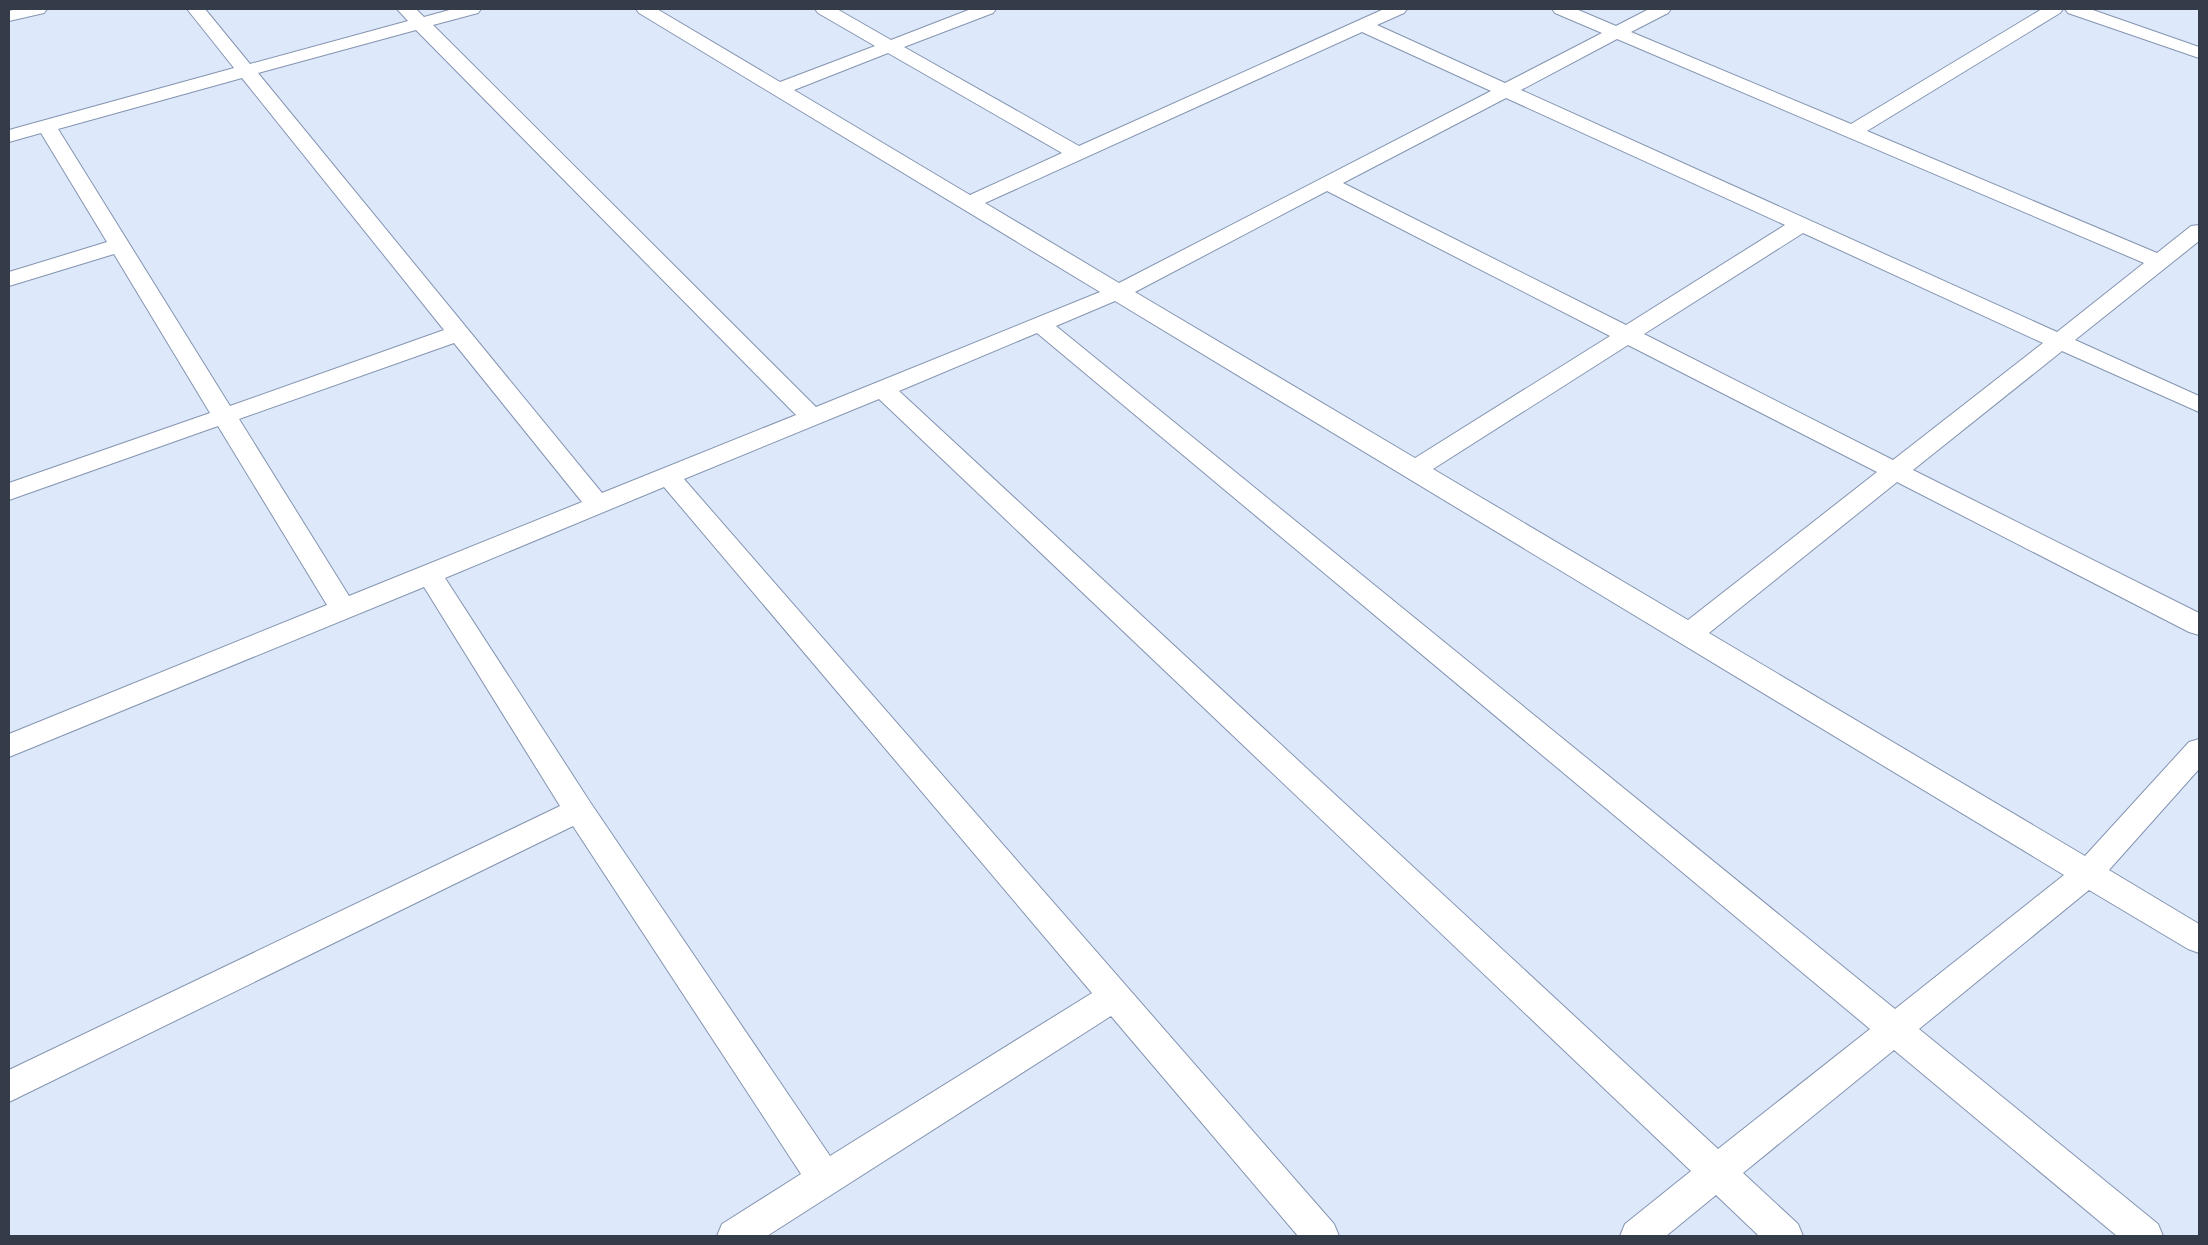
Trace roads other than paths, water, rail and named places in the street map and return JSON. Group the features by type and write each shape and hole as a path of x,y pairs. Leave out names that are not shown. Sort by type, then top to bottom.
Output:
{"street":[{"path":"9,16 38,9"},
{"path":"196,9 598,505"},
{"path":"9,136 246,71 413,16 472,9"},
{"path":"645,9 2199,940"},
{"path":"824,9 1078,154"},
{"path":"779,89 987,9"},
{"path":"969,203 1398,9"},
{"path":"1561,9 2160,262"},
{"path":"9,746 1118,292 1662,9"},
{"path":"1852,132 2054,9"},
{"path":"2074,9 2199,52"},
{"path":"413,16 812,417"},
{"path":"1362,25 2199,405"},
{"path":"46,126 343,609"},
{"path":"1327,183 2199,625"},
{"path":"1414,470 1802,224"},
{"path":"1689,634 2199,231"},
{"path":"9,279 119,245"},
{"path":"1040,324 2145,1236"},
{"path":"9,492 459,333"},
{"path":"882,388 1785,1236"},
{"path":"668,476 1321,1236"},
{"path":"429,574 579,810 825,1179"},
{"path":"1638,1236 2088,873 2199,750"},
{"path":"9,1087 579,810"},
{"path":"735,1236 1114,996"}]}
